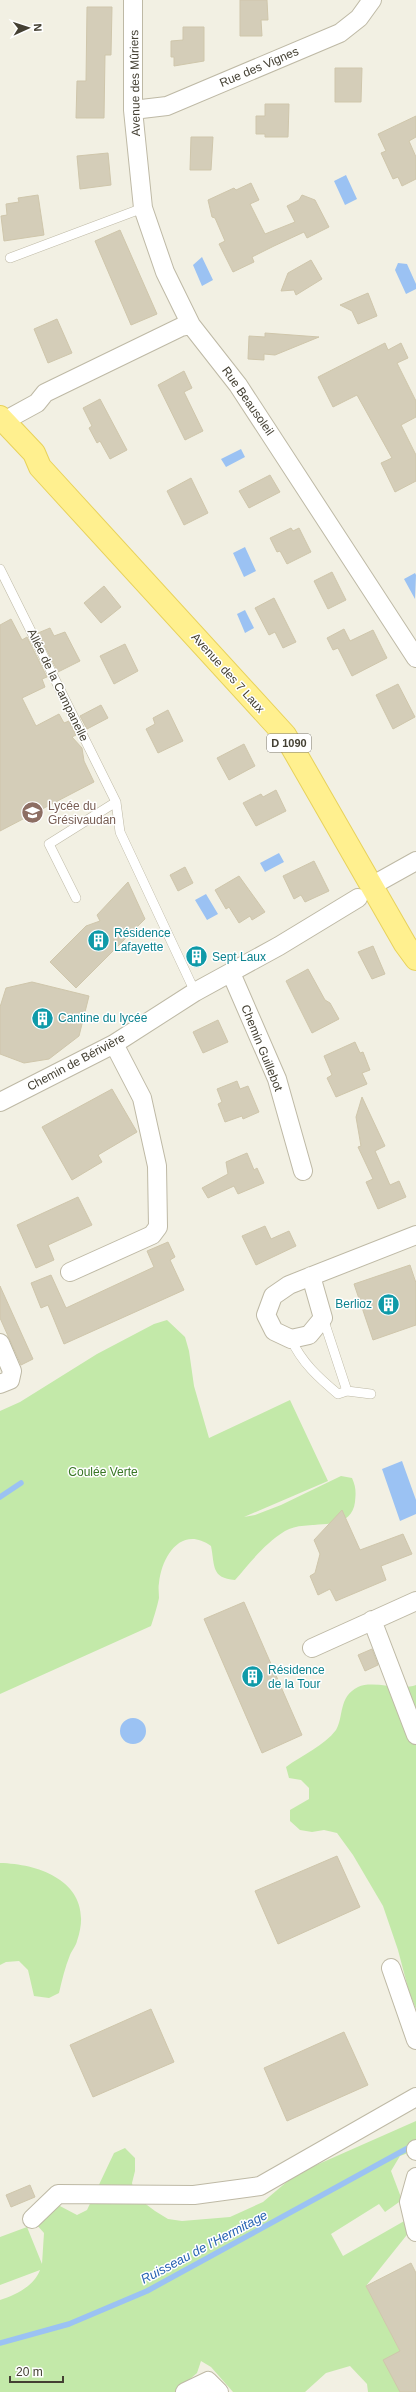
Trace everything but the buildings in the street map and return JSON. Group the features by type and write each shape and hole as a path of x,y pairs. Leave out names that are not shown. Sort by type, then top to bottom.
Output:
{"main road":[{"name":"Avenue des 7 Laux","path":"2,424 27,460 40,467 285,735 365,891 416,959"}],"street":[{"name":"Avenue des Mûriers","path":"133,0 133,110 143,208 165,272 190,325"},
{"name":"Rue des Vignes","path":"133,110 167,106 340,33 359,18 372,0"},
{"path":"2,424 37,403 45,393 174,330 190,325"},
{"name":"Rue Beausoleil","path":"190,325 242,392 416,658"},
{"name":"Chemin de Bérivière","path":"0,1102 114,1044 195,992 231,973 416,861"},
{"name":"Chemin Guillebot","path":"231,973 277,1079 303,1171"},
{"path":"70,1272 152,1235 158,1227 157,1166 142,1098 114,1044"},
{"path":"311,1276 323,1318 309,1335 291,1339 274,1331 266,1316 273,1296 289,1285 311,1276 416,1235"},
{"path":"0,1343 12,1370 10,1380 0,1384"},
{"path":"312,1648 416,1601"},
{"path":"372,1620 416,1735"},
{"path":"391,1968 416,2040"},
{"path":"32,2219 58,2194 194,2194 260,2186 416,2098"},
{"path":"416,2177 409,2202 416,2232"},
{"path":"185,2392 208,2381 219,2392"}],"lane":[{"path":"10,258 143,208"},
{"name":"Allée de la Campanelle","path":"0,569 116,802 120,832 195,992"},
{"path":"76,898 49,844 116,802"},
{"path":"323,1318 347,1391"},
{"path":"291,1339 297,1353 315,1374 338,1394 347,1391 372,1394"}],"green space":[{"name":"Coulée Verte","path":"167,1320 185,1337 189,1351 194,1386 209,1438 290,1400 328,1481 244,1517 255,1515 281,1505 341,1476 352,1478 354,1484 356,1492 352,1512 345,1519 337,1522 294,1527 285,1531 264,1547 235,1580 227,1579 218,1574 214,1565 211,1546 201,1540 191,1539 183,1541 175,1546 164,1562 159,1585 159,1598 151,1626 0,1694 0,1411 20,1402 97,1354 154,1324"},
{"path":"364,1685 409,1687 416,1685 416,2009 409,1992 398,1950 383,1906 353,1855 337,1833 324,1830 312,1832 300,1830 290,1821 290,1810 309,1799 309,1788 301,1780 289,1778 286,1767 319,1746 331,1736 338,1725 342,1707 347,1696 358,1687"},
{"path":"0,1863 17,1864 34,1868 49,1874 62,1882 73,1892 79,1906 81,1922 76,1943 62,1978 59,1993 49,1998 34,1996 28,1970 19,1961 6,1962 0,1965"},
{"path":"416,2121 416,2150 400,2156 391,2171 402,2200 385,2212 379,2204 331,2234 343,2256 406,2220 410,2231 366,2286 400,2351 400,2392 368,2392 367,2384 350,2366 326,2373 305,2392 233,2392 211,2367 201,2361 197,2373 175,2392 0,2392 0,2300 24,2289 33,2281 40,2270 0,2285 0,2237 27,2227 42,2264 44,2233 36,2224 58,2205 77,2215 87,2210 114,2153 125,2148 135,2158 135,2171 132,2183 135,2196 168,2219 182,2221 230,2217 263,2202 296,2174"}],"water":[{"path":"346,175 357,199 345,205 334,181"},
{"path":"202,257 213,280 202,286 193,265"},
{"path":"398,263 407,264 416,284 416,289 406,294 395,270"},
{"path":"241,449 245,457 226,467 221,459"},
{"path":"245,547 256,571 244,577 233,553"},
{"path":"415,573 416,575 415,599 404,579"},
{"path":"245,610 254,628 245,633 237,614"},
{"path":"279,853 284,862 265,872 260,863"},
{"path":"206,894 218,914 207,920 195,900"},
{"path":"402,1461 416,1500 416,1514 400,1521 382,1469"},
{"path":"133,1718 142,1722 146,1731 142,1740 133,1744 124,1740 120,1731 124,1722"}],"waterway":[{"path":"0,1497 21,1483"},
{"name":"Ruisseau de l'Hermitage","path":"0,2343 69,2324 147,2291 408,2148"}],"place":[{"name":"Lycée du Grésivaudan","path":"33,813"},
{"name":"Résidence Lafayette","path":"98,940"},
{"name":"Sept Laux","path":"196,957"},
{"name":"Cantine du lycée","path":"42,1018"},
{"name":"Berlioz","path":"388,1304"},
{"name":"Résidence de la Tour","path":"253,1677"}]}
